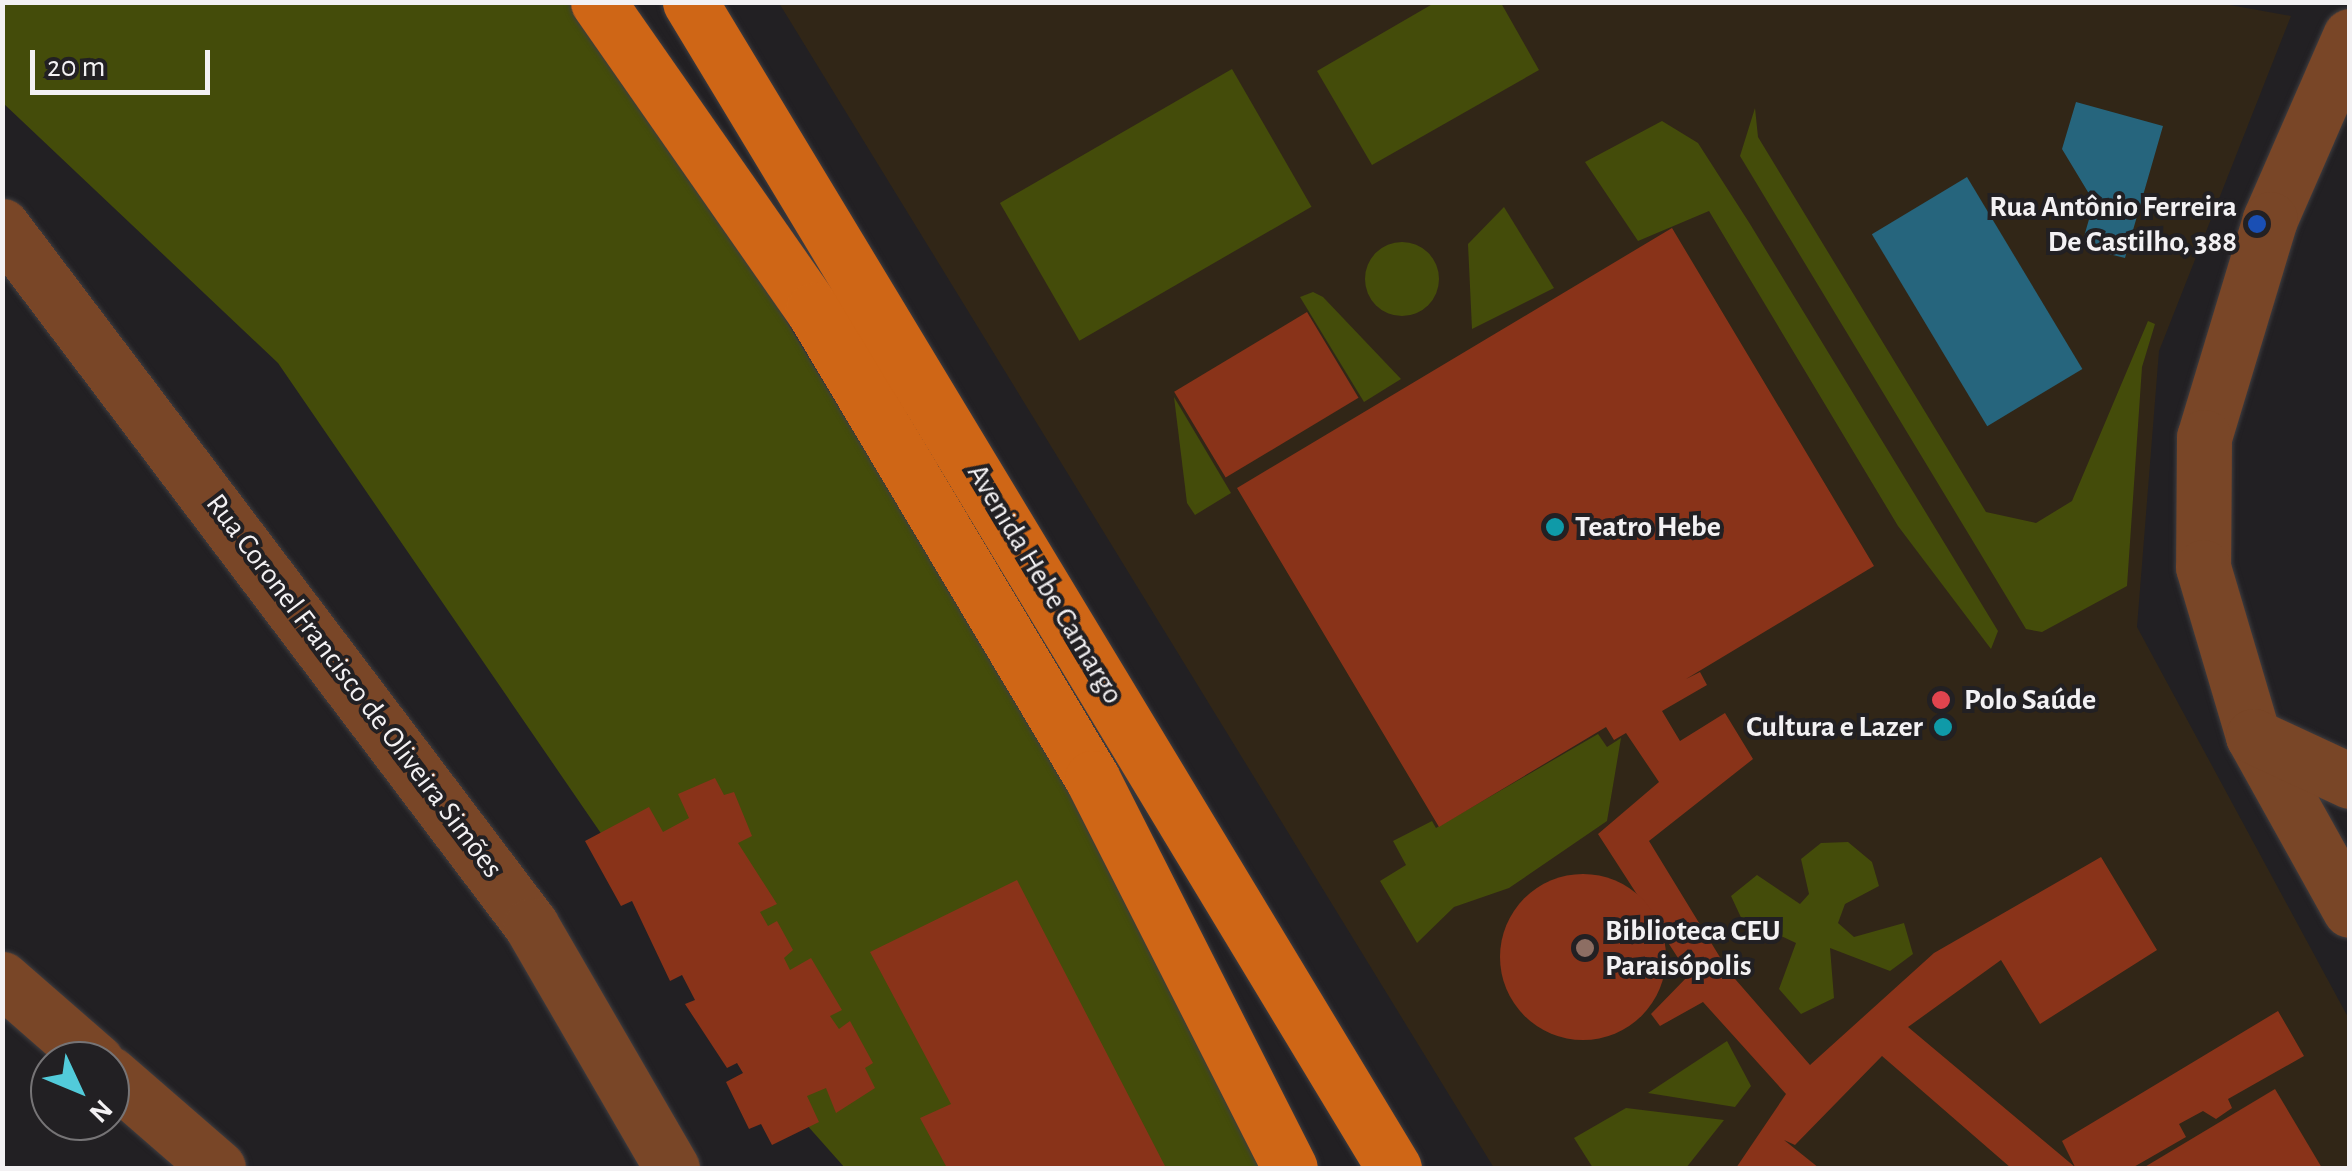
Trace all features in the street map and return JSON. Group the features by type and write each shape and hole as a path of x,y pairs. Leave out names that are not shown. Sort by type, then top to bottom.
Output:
{"main road":[{"name":"Avenida Hebe Camargo","path":"598,2 813,310 1072,745 1290,1168"},
{"name":"Avenida Hebe Camargo","path":"690,2 1394,1168"}],"street":[{"path":"2350,36 2270,219 2204,437 2203,566 2254,736 2350,910"},
{"name":"Rua Coronel Francisco de Oliveira Simões","path":"2,226 531,925 672,1168"},
{"path":"2254,736 2350,782"},
{"path":"2,979 73,1041"},
{"path":"130,1091 218,1168"}],"shaded area":[{"path":"2213,2 2291,16 2159,351 2137,627 2349,1019 2349,1168 1494,1168 779,3"}],"green space":[{"path":"1436,2 1501,3 1539,70 1372,165 1317,71"},
{"path":"2,3 593,3 1301,1168 845,1168 782,1097 278,363 3,103"},
{"path":"1232,69 1312,207 1079,341 1000,203"},
{"path":"1755,108 1758,137 1986,512 2036,523 2072,501 2148,321 2155,324 2142,367 2127,586 2042,632 2026,629 1740,156"},
{"path":"1662,121 1698,143 1750,224 1998,631 1991,649 1898,526 1709,211 1638,241 1585,162"},
{"path":"1504,207 1554,288 1472,329 1468,244"},
{"path":"1402,242 1416,244 1428,253 1437,265 1437,293 1428,305 1416,314 1402,316 1388,314 1376,305 1367,293 1365,279 1367,265 1376,253 1388,244"},
{"path":"1313,292 1323,297 1401,379 1364,402 1300,297"},
{"path":"1174,397 1231,493 1195,515 1187,503"},
{"path":"1598,734 1607,747 1621,738 1607,821 1509,888 1454,907 1417,943 1380,881 1406,865 1393,841 1432,821 1436,828"},
{"path":"1848,842 1872,862 1879,886 1845,904 1838,923 1854,937 1904,923 1913,954 1890,971 1830,948 1834,998 1801,1014 1779,989 1796,943 1779,935 1752,941 1731,896 1757,875 1800,904 1809,894 1801,859 1821,843"},
{"path":"1727,1041 1751,1086 1735,1107 1648,1093"},
{"path":"1626,1108 1724,1120 1686,1168 1593,1168 1574,1138"}],"water":[{"path":"2076,102 2163,126 2125,258 2081,247 2094,202 2062,149"},
{"path":"1967,177 2082,369 1987,426 1872,234"}],"building":[{"name":"Teatro Hebe","path":"1672,228 1874,566 1686,679 1700,672 1707,685 1662,711 1680,741 1725,713 1753,759 1649,841 1729,972 1810,1065 1934,953 2101,857 2157,950 2040,1024 2001,960 1908,1027 2075,1167 2062,1141 2278,1011 2304,1056 2228,1099 2232,1108 2216,1119 2203,1111 2179,1124 2186,1137 2132,1168 2011,1168 1882,1056 1795,1145 1784,1140 1819,1168 1736,1168 1786,1094 1703,1002 1660,1026 1651,1014 1689,975 1598,834 1659,782 1626,733 1614,740 1606,727 1439,827 1237,488"},
{"path":"1307,312 1359,398 1226,478 1174,392"},
{"path":"715,778 724,795 734,792 752,836 738,843 777,904 760,912 768,926 777,921 793,950 784,958 790,970 811,958 842,1010 830,1016 839,1029 850,1021 873,1063 865,1068 875,1088 836,1113 826,1088 807,1096 819,1122 772,1145 761,1124 749,1129 726,1082 743,1073 737,1063 727,1068 685,1004 695,1000 682,975 670,981 632,901 621,906 585,841 649,807 663,832 689,818 678,794"},
{"path":"1583,874 1615,881 1641,899 1659,925 1666,957 1659,989 1641,1015 1615,1033 1583,1040 1551,1033 1525,1015 1507,989 1500,957 1507,925 1525,899 1551,881"},
{"path":"1017,880 1166,1168 947,1168 920,1118 951,1104 870,952"},
{"path":"2275,1089 2322,1168 2143,1168"}],"place":[{"name":"Rua Antônio Ferreira De Castilho, 388","path":"2257,224"},
{"name":"Teatro Hebe","path":"1555,527"},
{"name":"Polo Saúde","path":"1941,700"},
{"name":"Cultura e Lazer","path":"1943,727"},
{"name":"Biblioteca CEU Paraisópolis","path":"1585,948"}]}
